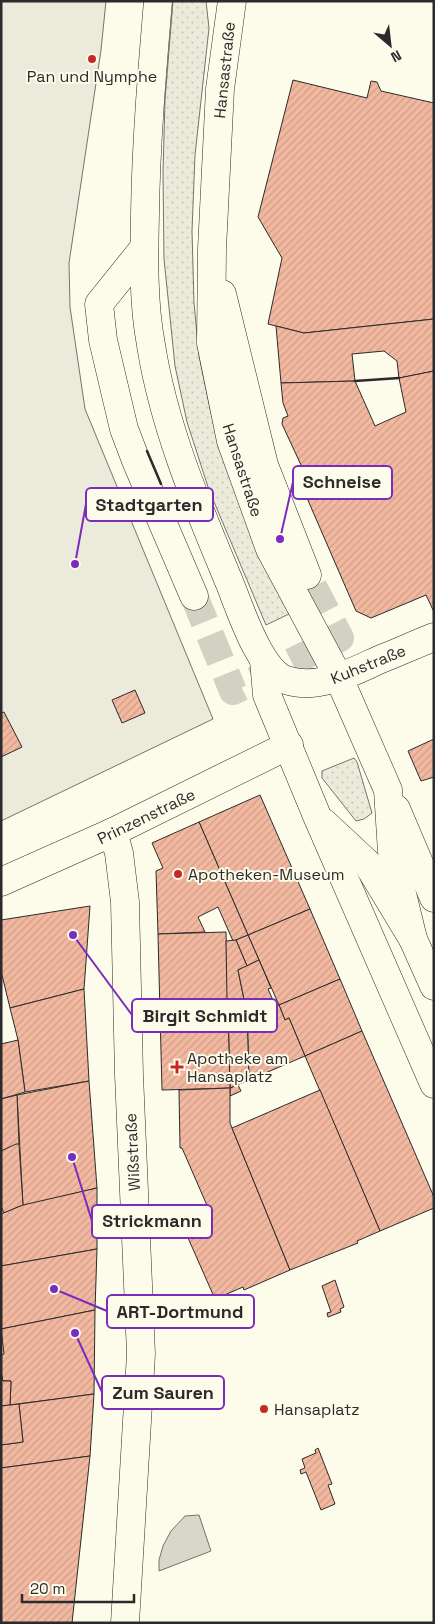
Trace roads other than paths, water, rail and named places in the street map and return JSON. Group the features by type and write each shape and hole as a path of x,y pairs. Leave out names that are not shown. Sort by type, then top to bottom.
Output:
{"street":[{"name":"Hansastraße","path":"158,1 146,160 144,248 146,308 150,344 159,386 184,467 241,612 264,660 275,674 285,680 302,683"},
{"name":"Hansastraße","path":"232,1 220,89 212,249 211,343 231,441 270,549 338,678 388,790 392,852 413,939"},
{"path":"144,248 99,304 102,340 124,429 194,596"},
{"path":"212,249 264,465 307,575"},
{"name":"Kuhstraße","path":"302,683 338,678 434,637"},
{"name":"Hansastraße","path":"264,660 266,695 289,745 317,816 367,863 413,939 434,986"},
{"name":"Prinzenstraße","path":"1,882 113,832 289,745"},
{"path":"388,790 434,898"},
{"path":"317,816 434,1084"},
{"name":"Wißstraße","path":"113,832 119,854 125,902 129,1075 141,1354 125,1623"}],"tunnel":[{"path":"194,596 233,691 340,638 307,575"}],"place":[{"name":"Pan und Nymphe","path":"92,59"},
{"name":"Schneise","path":"280,539"},
{"name":"Stadtgarten","path":"75,564"},
{"name":"Apotheken-Museum","path":"178,874"},
{"name":"Birgit Schmidt","path":"73,935"},
{"name":"Apotheke am Hansaplatz","path":"177,1067"},
{"name":"Strickmann","path":"72,1157"},
{"name":"ART-Dortmund","path":"54,1289"},
{"name":"Zum Sauren","path":"75,1333"},
{"name":"Hansaplatz","path":"264,1409"}]}
